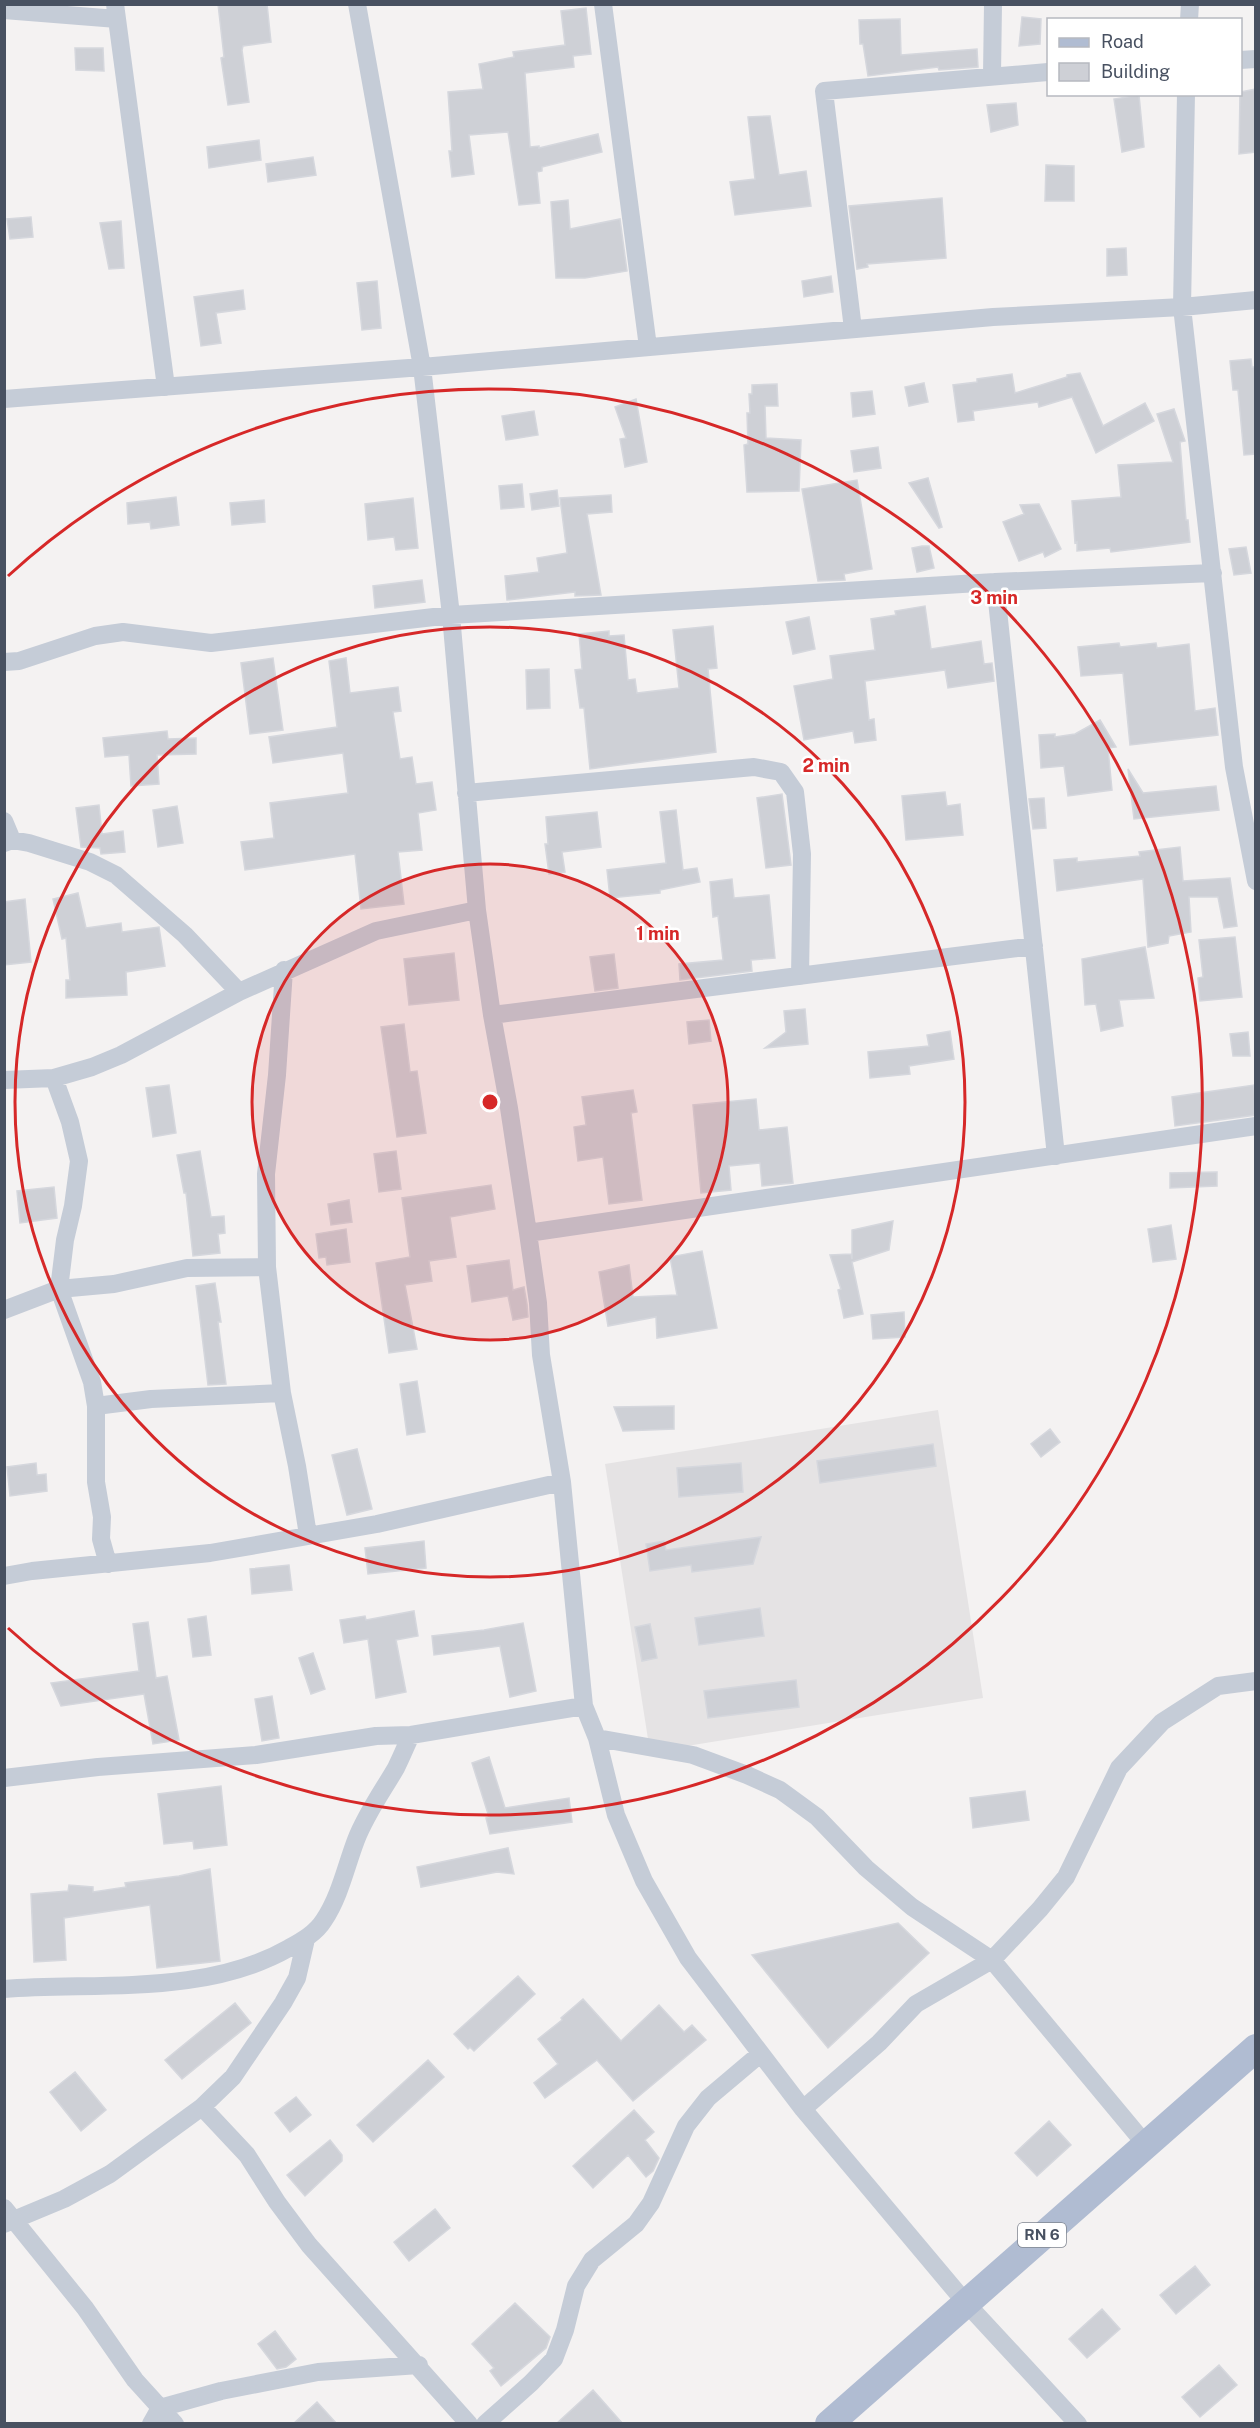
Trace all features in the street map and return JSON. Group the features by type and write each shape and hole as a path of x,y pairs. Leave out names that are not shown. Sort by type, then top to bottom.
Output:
{"main road":[{"name":"RN 6","path":"829,2424 1256,2048"}],"street":[{"path":"357,4 422,367 451,615 477,910 528,1233 538,1304 541,1355 562,1482 584,1706 597,1738 616,1815 644,1881 688,1958 760,2054 803,2109 965,2302 1078,2424"},
{"path":"603,4 648,347"},
{"path":"992,75 993,4"},
{"path":"4,10 116,12 166,387"},
{"path":"853,329 824,91 1047,72"},
{"path":"1186,96 1182,307 1233,766 1256,880"},
{"path":"4,399 422,367 993,317 1182,307 1256,300"},
{"path":"4,663 19,661 94,636 123,632 211,643 451,615 995,582 1213,573"},
{"path":"995,582 1056,1156"},
{"path":"466,793 754,767 781,772 795,792 802,854 800,976"},
{"path":"4,821 8,841 29,843 90,862 116,875 185,935 239,992"},
{"path":"4,1080 54,1078 92,1067 121,1055 284,970 375,931 477,910"},
{"path":"492,1016 1034,946"},
{"path":"284,970 277,1076 266,1174 267,1267 282,1394 308,1535"},
{"path":"54,1078 70,1122 79,1161 59,1289 92,1382 96,1406 96,1482 102,1517 101,1539 108,1564"},
{"path":"528,1233 1256,1126"},
{"path":"4,1310 59,1289 114,1284 187,1268 267,1267"},
{"path":"96,1406 151,1399 282,1394"},
{"path":"4,1576 32,1571 210,1553 377,1524 562,1482"},
{"path":"803,2109 879,2043 916,2004 992,1960 1066,1878 1119,1768 1162,1722 1218,1686 1256,1681"},
{"path":"4,1778 98,1767 256,1755 376,1737 411,1735 584,1706"},
{"path":"5,1985 162,1982 229,1973 270,1959 306,1938 324,1921 342,1882 356,1839 411,1735"},
{"path":"597,1738 693,1755 747,1774 780,1790 817,1817 866,1868 912,1907 992,1960 1146,2145"},
{"path":"175,2424 135,2380 85,2308 8,2218 64,2199 110,2174 202,2107 233,2077 283,2003 297,1978 306,1938"},
{"path":"485,2424 554,2359 565,2330 576,2286 592,2260 636,2224 651,2203 687,2126 708,2098 760,2054"},
{"path":"202,2107 247,2156 277,2202 309,2244 469,2424"},
{"path":"151,2424 160,2408 221,2391 318,2372 418,2365"}],"shaded area":[{"path":"938,1410 983,1698 650,1752 605,1464"}],"building":[{"path":"218,4 267,4 271,42 243,46 242,50 249,102 228,105 221,58 224,57"},
{"path":"586,8 591,54 573,56 574,67 525,73 530,147 539,146 539,148 598,134 602,152 542,167 542,171 537,172 540,203 519,205 508,132 469,135 474,174 452,177 448,92 483,89 479,64 514,57 513,52 565,45 561,11"},
{"path":"1022,17 1041,19 1040,44 1019,46"},
{"path":"900,19 901,55 977,49 978,67 939,70 938,67 868,76 863,44 860,44 859,20"},
{"path":"75,48 103,48 104,71 76,70"},
{"path":"1256,89 1256,152 1239,154 1240,96 1242,96 1242,92"},
{"path":"1139,96 1144,147 1122,152 1114,99"},
{"path":"1016,103 1018,125 991,132 987,105"},
{"path":"770,116 779,175 806,171 811,206 735,215 730,182 755,179 748,117"},
{"path":"259,140 261,160 209,168 207,147"},
{"path":"313,157 316,175 268,182 266,164"},
{"path":"1046,165 1074,166 1074,201 1045,201"},
{"path":"942,198 946,258 867,264 868,267 857,269 849,206"},
{"path":"568,200 570,229 620,219 627,271 585,278 556,278 551,202"},
{"path":"31,217 33,237 10,239 7,219"},
{"path":"121,221 124,268 109,269 100,223"},
{"path":"1126,248 1127,275 1107,276 1107,249"},
{"path":"831,276 833,292 804,297 802,281"},
{"path":"377,281 381,328 362,330 357,283"},
{"path":"243,290 245,309 216,313 221,343 201,346 194,297"},
{"path":"1251,359 1252,367 1256,367 1256,454 1244,455 1238,390 1233,390 1230,361"},
{"path":"1080,373 1103,426 1145,403 1154,421 1096,453 1072,397 1039,407 1038,402 973,411 974,420 958,422 953,385 1012,374 1015,393 1067,377 1067,375"},
{"path":"924,383 928,402 909,406 905,387"},
{"path":"777,384 778,406 765,406 766,438 801,440 799,491 747,492 744,445 748,444 749,394 752,394 752,385"},
{"path":"872,391 875,414 853,417 851,393"},
{"path":"636,399 647,462 625,467 620,439 626,438 615,407"},
{"path":"1174,409 1185,441 1180,442 1190,542 1111,552 1110,548 1077,551 1072,501 1121,497 1118,465 1173,462 1157,414"},
{"path":"534,411 538,435 506,440 502,416"},
{"path":"878,447 881,468 854,472 851,451"},
{"path":"928,478 942,527 939,528 909,483"},
{"path":"857,480 872,569 844,574 845,580 818,581 802,489"},
{"path":"522,484 524,507 501,509 499,486"},
{"path":"557,490 559,506 532,510 530,494"},
{"path":"611,495 612,512 587,514 601,595 575,596 575,592 507,600 505,576 539,572 537,558 567,553 560,498"},
{"path":"176,497 179,525 151,529 150,522 128,524 127,503"},
{"path":"413,498 418,548 396,550 394,537 368,540 365,504"},
{"path":"264,500 265,522 232,525 230,503"},
{"path":"1039,504 1061,549 1045,557 1043,552 1019,561 1003,522 1024,514 1020,505"},
{"path":"929,546 934,568 917,572 912,548"},
{"path":"1246,547 1251,573 1234,575 1229,549"},
{"path":"422,580 425,602 375,608 373,586"},
{"path":"925,606 931,649 981,641 984,664 992,663 994,681 948,688 945,670 865,681 869,720 874,719 876,740 855,743 853,731 804,740 794,686 833,679 830,656 875,650 871,619 896,615 895,611"},
{"path":"809,617 815,649 793,654 786,622"},
{"path":"713,626 717,668 708,669 716,752 590,769 584,708 580,708 575,670 582,669 579,634 609,631 609,636 624,635 628,680 635,679 637,693 679,688 673,630"},
{"path":"1119,643 1120,647 1156,643 1157,648 1189,644 1195,711 1215,708 1218,735 1130,745 1123,673 1081,676 1078,647"},
{"path":"273,658 283,730 250,734 241,663"},
{"path":"346,658 350,693 398,687 401,711 393,712 400,759 412,757 416,784 432,782 436,810 418,813 422,850 398,852 404,904 361,909 355,854 245,870 241,842 274,838 270,803 348,793 343,753 273,763 269,737 337,727 329,661"},
{"path":"549,669 550,708 527,709 526,670"},
{"path":"1100,720 1116,747 1108,748 1112,790 1068,796 1064,766 1041,768 1039,735 1055,734 1055,737 1075,734"},
{"path":"167,731 168,739 196,738 196,754 157,755 159,784 131,786 129,755 105,757 103,738"},
{"path":"1128,769 1143,793 1216,786 1219,810 1134,819"},
{"path":"945,792 947,806 960,804 963,835 906,840 902,796"},
{"path":"782,794 791,865 766,868 757,798"},
{"path":"1044,798 1046,828 1033,829 1029,799"},
{"path":"99,805 102,834 123,831 125,852 101,854 100,848 81,847 76,808"},
{"path":"177,806 183,843 158,847 153,810"},
{"path":"676,810 683,870 697,868 700,882 660,890 660,893 610,898 607,870 666,863 660,812"},
{"path":"597,812 601,847 562,852 565,872 549,874 545,844 548,844 546,817"},
{"path":"1180,847 1183,881 1230,878 1237,926 1224,928 1218,897 1189,897 1191,932 1169,936 1168,943 1148,947 1143,879 1057,891 1054,860 1077,858 1077,862 1140,856 1139,852"},
{"path":"732,879 734,898 769,895 775,958 751,960 752,971 680,980 679,964 723,960 718,916 713,917 710,882"},
{"path":"78,893 86,928 121,923 122,932 159,927 165,966 126,972 127,995 66,998 66,980 70,980 66,938 62,939 53,899"},
{"path":"25,899 31,962 4,965 4,902"},
{"path":"1235,937 1242,997 1200,1001 1198,978 1203,977 1199,940"},
{"path":"1145,947 1154,998 1119,1000 1123,1026 1101,1031 1096,1004 1085,1005 1082,959"},
{"path":"454,953 459,1000 409,1005 404,959"},
{"path":"614,954 618,988 595,991 590,957"},
{"path":"805,1009 808,1044 765,1048 786,1032 784,1011"},
{"path":"709,1020 711,1041 689,1044 687,1022"},
{"path":"404,1024 410,1072 417,1071 426,1133 397,1137 381,1027"},
{"path":"950,1031 954,1059 909,1066 910,1074 870,1078 868,1052 929,1046 927,1035"},
{"path":"1248,1032 1250,1056 1233,1056 1230,1034"},
{"path":"169,1085 176,1133 153,1137 146,1088"},
{"path":"1254,1085 1256,1115 1175,1126 1172,1097"},
{"path":"633,1090 637,1112 631,1113 642,1200 609,1204 603,1157 578,1161 574,1127 586,1125 582,1097"},
{"path":"756,1099 759,1130 787,1127 793,1183 762,1186 760,1163 729,1166 731,1190 701,1193 693,1105"},
{"path":"200,1151 211,1217 224,1216 225,1233 218,1234 220,1253 193,1256 186,1193 184,1193 177,1155"},
{"path":"396,1151 401,1189 379,1192 374,1154"},
{"path":"1217,1172 1217,1186 1170,1188 1170,1173"},
{"path":"491,1185 495,1209 450,1217 456,1257 429,1261 432,1281 405,1285 417,1349 389,1353 376,1263 410,1257 402,1198"},
{"path":"54,1187 57,1218 20,1223 17,1191"},
{"path":"349,1200 352,1222 331,1225 328,1204"},
{"path":"893,1221 889,1250 852,1262 863,1314 844,1318 838,1290 841,1289 830,1255 851,1254 852,1259 852,1230"},
{"path":"1171,1225 1176,1259 1153,1262 1148,1229"},
{"path":"346,1229 350,1262 327,1265 326,1257 319,1258 316,1234"},
{"path":"702,1251 717,1328 657,1338 656,1317 608,1326 599,1272 629,1265 633,1297 677,1295 670,1257"},
{"path":"509,1260 513,1290 524,1287 528,1317 513,1320 508,1296 472,1302 467,1266"},
{"path":"215,1283 226,1384 208,1385 196,1286"},
{"path":"904,1312 905,1337 873,1339 871,1315"},
{"path":"417,1381 425,1432 407,1435 400,1384"},
{"path":"674,1406 674,1429 623,1431 614,1407"},
{"path":"1050,1429 1060,1442 1041,1457 1031,1444"},
{"path":"933,1444 936,1466 820,1483 817,1461"},
{"path":"357,1449 372,1509 347,1515 332,1455"},
{"path":"36,1463 37,1475 46,1474 47,1491 10,1496 7,1467"},
{"path":"741,1463 743,1492 679,1497 677,1468"},
{"path":"761,1537 753,1564 692,1572 691,1565 650,1571 646,1544 664,1541 666,1550"},
{"path":"424,1541 426,1568 368,1574 365,1548"},
{"path":"289,1565 292,1590 252,1594 250,1569"},
{"path":"760,1608 764,1636 699,1645 695,1618"},
{"path":"414,1611 418,1636 396,1640 406,1692 376,1698 368,1639 344,1643 340,1620 365,1616 366,1620"},
{"path":"206,1616 211,1655 193,1657 188,1619"},
{"path":"148,1622 156,1678 167,1676 179,1740 153,1744 144,1694 61,1706 51,1683 139,1671 133,1624"},
{"path":"523,1623 536,1691 510,1697 500,1646 434,1655 432,1636"},
{"path":"650,1624 657,1658 642,1661 635,1627"},
{"path":"313,1653 325,1689 311,1694 299,1658"},
{"path":"796,1680 799,1707 708,1718 704,1691"},
{"path":"272,1696 279,1738 262,1741 255,1699"},
{"path":"489,1757 505,1808 569,1798 572,1822 490,1834 486,1818 489,1817 472,1763"},
{"path":"221,1786 227,1845 194,1849 193,1841 164,1844 158,1794"},
{"path":"1025,1791 1029,1820 973,1828 970,1798"},
{"path":"508,1848 514,1874 497,1872 421,1887 417,1867"},
{"path":"210,1869 220,1961 157,1968 150,1905 64,1918 66,1960 34,1962 31,1894 68,1891 69,1885 93,1887 93,1892 126,1887 125,1883 179,1876"},
{"path":"898,1923 929,1953 828,2048 752,1955"},
{"path":"518,1976 535,1994 474,2051 470,2047 468,2049 454,2034"},
{"path":"583,1999 621,2041 659,2005 684,2032 692,2025 706,2040 633,2101 597,2060 545,2098 534,2083 558,2064 538,2039"},
{"path":"235,2003 251,2023 182,2079 165,2060"},
{"path":"428,2060 444,2077 373,2142 357,2125"},
{"path":"75,2072 106,2110 81,2131 50,2092"},
{"path":"296,2097 311,2115 290,2132 275,2113"},
{"path":"634,2110 654,2132 645,2140 659,2158 653,2171 646,2177 628,2155 593,2188 573,2166"},
{"path":"1049,2121 1071,2145 1037,2176 1015,2153"},
{"path":"330,2140 342,2155 342,2161 305,2196 287,2175"},
{"path":"435,2209 450,2228 409,2261 394,2242"},
{"path":"1195,2266 1210,2285 1176,2314 1160,2295"},
{"path":"515,2303 550,2337 546,2348 501,2386 490,2371 494,2368 472,2344"},
{"path":"1102,2309 1120,2329 1087,2358 1069,2339"},
{"path":"275,2331 296,2359 286,2367 277,2369 258,2344"},
{"path":"1219,2365 1237,2385 1200,2417 1182,2397"},
{"path":"593,2390 623,2424 556,2424"},
{"path":"317,2402 337,2424 293,2424"}]}
